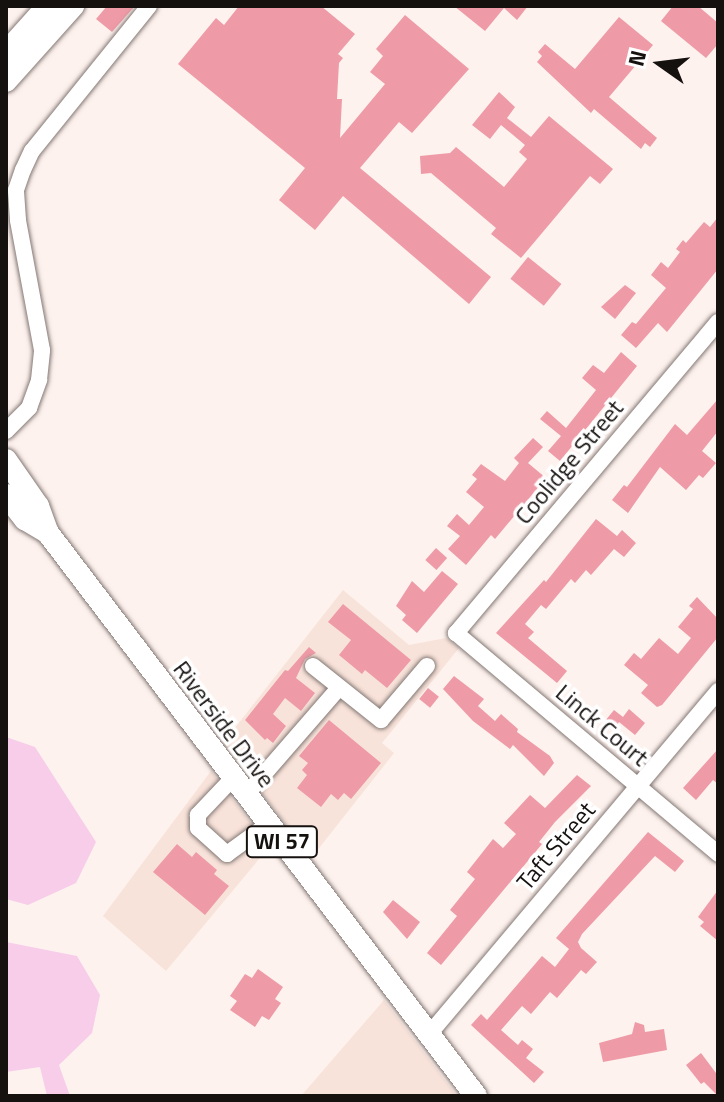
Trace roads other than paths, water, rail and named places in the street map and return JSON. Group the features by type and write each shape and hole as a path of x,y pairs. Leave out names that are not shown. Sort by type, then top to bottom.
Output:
{"highway":[{"path":"6,54 49,6"}],"main road":[{"path":"6,81 73,6"},
{"name":"Riverside Drive","path":"6,460 38,506 48,533 239,788 431,1032 476,1096"},
{"name":"Riverside Drive","path":"6,495 25,519 48,533"}],"street":[{"path":"6,431 29,408 39,380 42,350 18,220 16,190 32,151 149,6"},
{"name":"Coolidge Street","path":"456,633 718,322"},
{"name":"Linck Court","path":"456,633 718,854"},
{"path":"313,666 381,720 427,666"},
{"path":"268,824 227,854 198,828 198,815 239,788 339,688"},
{"name":"Taft Street","path":"431,1032 718,691"}]}
